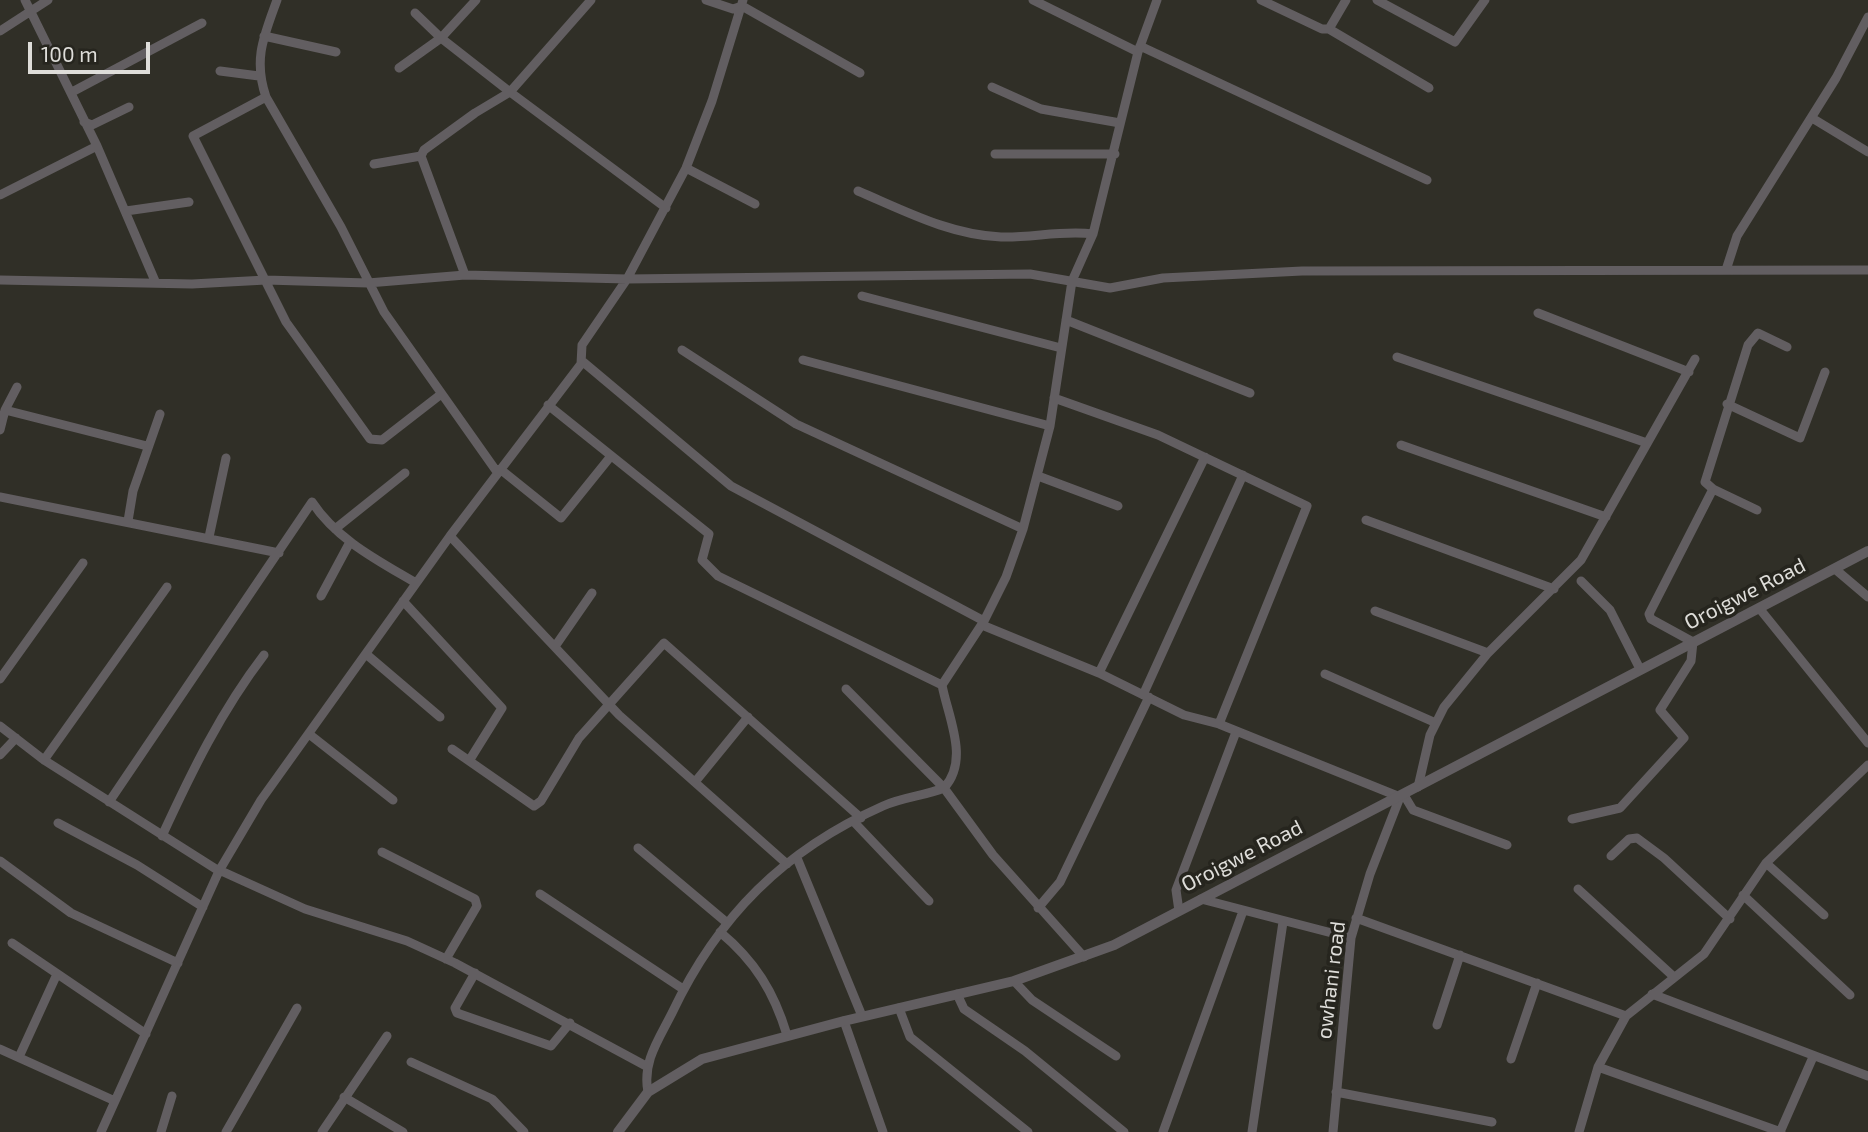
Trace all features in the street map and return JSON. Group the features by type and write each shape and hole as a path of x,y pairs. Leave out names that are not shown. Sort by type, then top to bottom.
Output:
{"street":[{"path":"25,0 32,9 36,26 72,92 97,146 155,281"},
{"path":"0,31 48,0"},
{"path":"277,0 264,36 259,76 266,97 341,227 384,312 440,395 498,471 561,518 611,456"},
{"path":"399,68 441,38 476,0"},
{"path":"465,275 421,156 424,150 456,126 510,92 591,0"},
{"path":"706,0 733,9 743,3"},
{"path":"1033,0 1427,180"},
{"path":"648,1092 646,1066 683,989 726,922 749,895 788,864 857,820 899,800 944,788 953,773 957,753 942,685 983,623 1006,577 1023,529 1050,426 1072,281 1093,234 1139,49 1157,0"},
{"path":"1261,0 1297,20 1329,29 1429,88"},
{"path":"1329,29 1346,0"},
{"path":"1382,1 1455,42 1485,0"},
{"path":"743,3 860,74"},
{"path":"101,1132 219,871 261,800 416,583 582,361 582,345 627,279 686,168 743,3"},
{"path":"415,13 441,38 510,92 666,208"},
{"path":"1726,270 1742,227 1812,118 1850,54 1868,17"},
{"path":"72,92 202,23"},
{"path":"264,36 335,52"},
{"path":"220,71 259,76"},
{"path":"992,87 1041,109 1120,123"},
{"path":"266,97 193,136 285,322 370,439 382,440 440,395"},
{"path":"85,122 92,125 129,107"},
{"path":"1812,118 1868,152"},
{"path":"0,195 97,146"},
{"path":"995,153 1115,154"},
{"path":"374,164 421,156"},
{"path":"686,168 755,204"},
{"path":"858,191 962,233 1005,237 1074,231 1093,234"},
{"path":"126,211 189,202"},
{"path":"0,281 155,281 192,284 266,280 368,283 465,275 627,279 1030,274 1072,281 1085,286 1110,288 1163,278 1302,271 1868,270"},
{"path":"862,296 1061,348"},
{"path":"1538,313 1689,372"},
{"path":"1066,320 1250,393"},
{"path":"1757,510 1713,489 1705,482 1727,404 1753,336 1763,334 1787,346"},
{"path":"681,350 796,425 1023,529"},
{"path":"1397,356 1647,443"},
{"path":"1418,787 1436,723 1455,692 1488,653 1581,560 1695,359"},
{"path":"803,360 1050,426"},
{"path":"582,361 732,486 983,623 1099,673 1184,715 1219,724 1402,796 1413,810 1507,845"},
{"path":"1727,404 1800,438 1825,372"},
{"path":"0,430 5,410 17,387"},
{"path":"1054,398 1158,436 1305,503 1308,509 1219,724"},
{"path":"548,405 709,534 702,560 718,576 942,685"},
{"path":"5,410 147,446"},
{"path":"128,521 147,446 160,414"},
{"path":"1401,445 1606,517"},
{"path":"1099,673 1205,457"},
{"path":"209,537 226,458"},
{"path":"335,529 405,472"},
{"path":"1038,908 1060,882 1146,696 1243,475"},
{"path":"1038,476 1118,506"},
{"path":"1572,819 1620,808 1682,742 1683,735 1660,710 1690,662 1693,642 1651,618 1649,614 1713,489"},
{"path":"0,497 279,553"},
{"path":"109,802 312,502 335,529 350,541 416,583"},
{"path":"1366,520 1554,589"},
{"path":"450,537 556,645 610,706 788,864"},
{"path":"321,596 350,541"},
{"name":"Oroigwe Road","path":"618,1132 648,1092 702,1059 862,1016 1014,981 1084,957 1402,796 1868,551"},
{"path":"0,679 83,563"},
{"path":"1835,569 1868,597"},
{"path":"1581,581 1609,610 1640,669"},
{"path":"44,760 167,587"},
{"path":"556,645 592,593"},
{"path":"403,601 502,708 469,761"},
{"path":"1759,608 1868,743"},
{"path":"1375,611 1488,653"},
{"path":"452,750 534,806 541,801 579,738 610,706 659,644 664,643 748,717 857,820 929,901"},
{"path":"366,654 440,717"},
{"path":"162,836 190,775 230,702 264,656"},
{"path":"1325,674 1436,723"},
{"path":"846,689 944,788 993,855 1084,957"},
{"path":"695,782 748,717"},
{"path":"0,726 44,760 219,871 305,909 354,927 401,939 446,959 646,1066"},
{"path":"1179,911 1176,890 1236,732"},
{"path":"309,734 393,800"},
{"path":"0,755 16,738"},
{"path":"1579,1132 1598,1067 1626,1016 1704,954 1766,863 1868,765"},
{"name":"owhani road","path":"1333,1132 1356,918 1402,796"},
{"path":"58,823 137,865 202,907"},
{"path":"1611,856 1629,839 1637,838 1695,885 1730,919"},
{"path":"638,848 726,922"},
{"path":"382,852 475,899 477,906 446,959"},
{"path":"797,858 862,1016"},
{"path":"0,862 72,913 178,962"},
{"path":"1766,863 1824,915"},
{"path":"1578,889 1674,977"},
{"path":"540,894 683,989"},
{"path":"1743,895 1850,995"},
{"path":"1201,899 1352,938"},
{"path":"1163,1132 1243,911"},
{"path":"1356,918 1626,1016"},
{"path":"1252,1132 1283,922"},
{"path":"720,932 753,964 769,986 787,1035"},
{"path":"12,943 146,1034"},
{"path":"1437,1024 1460,955"},
{"path":"475,973 455,1008 457,1013 551,1046 570,1023"},
{"path":"19,1057 57,974"},
{"path":"1014,981 1032,1000 1116,1056"},
{"path":"1511,1059 1537,983"},
{"path":"1652,994 1868,1076"},
{"path":"957,995 964,1009 1025,1051 1124,1132"},
{"path":"226,1132 297,1008"},
{"path":"899,1008 910,1037 1028,1132"},
{"path":"844,1021 883,1132"},
{"path":"322,1132 387,1036"},
{"path":"0,1049 116,1101"},
{"path":"1598,1067 1781,1132 1813,1057"},
{"path":"411,1062 492,1099 524,1132"},
{"path":"1336,1092 1492,1122"},
{"path":"164,1131 172,1096"},
{"path":"344,1097 403,1132"}]}
